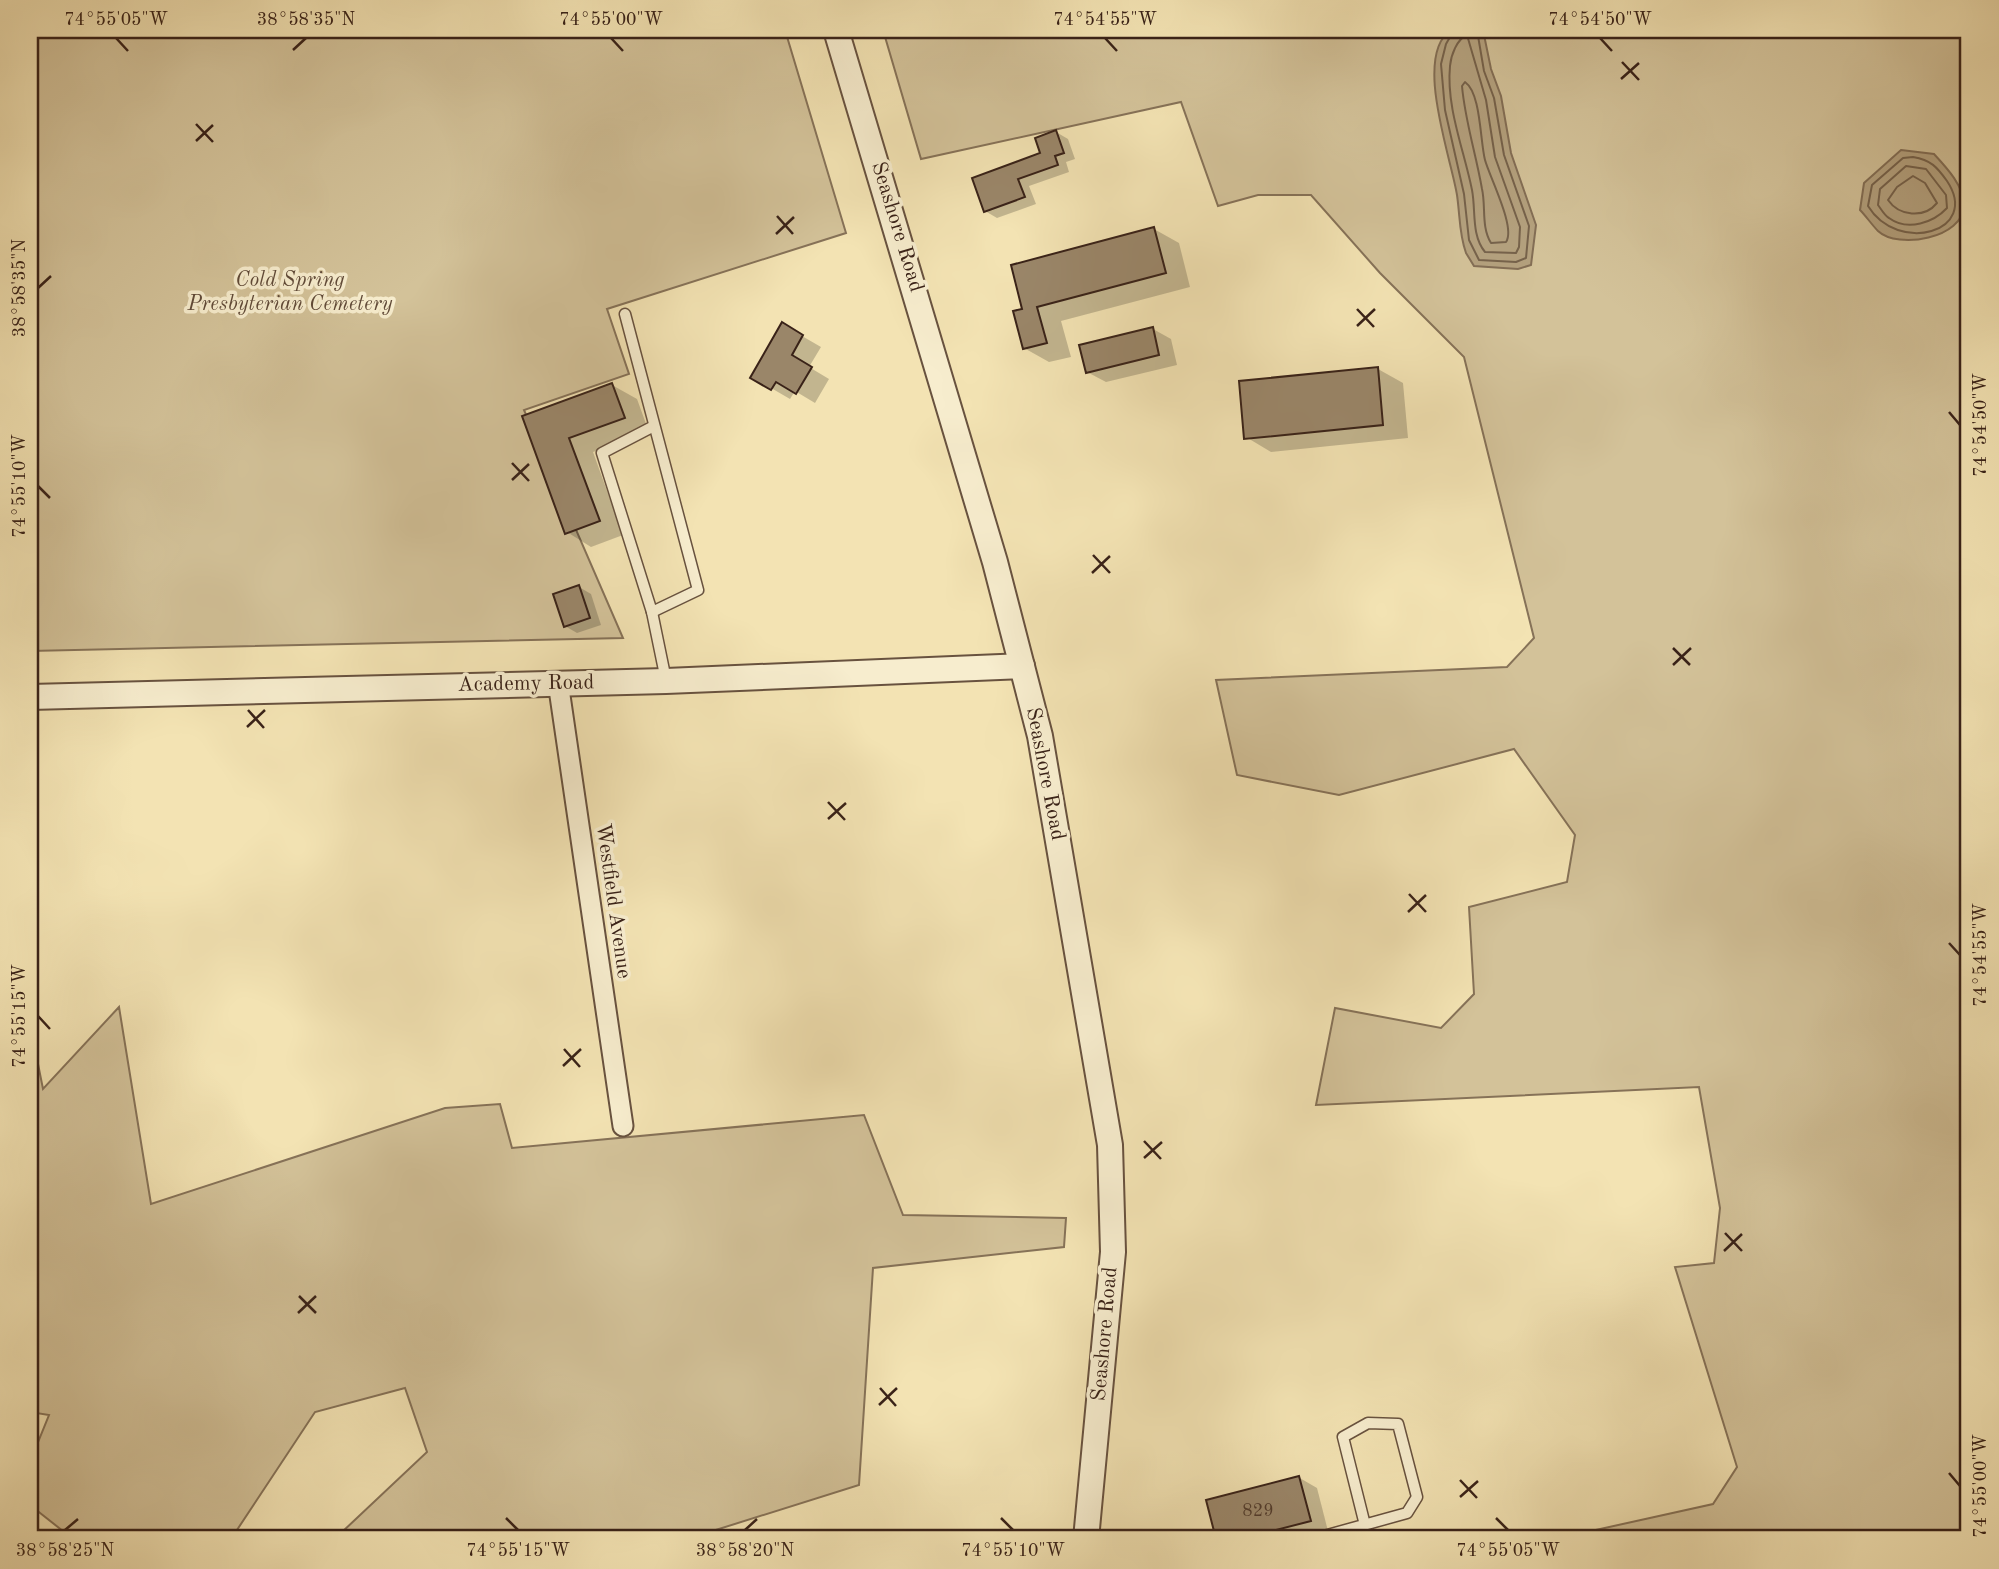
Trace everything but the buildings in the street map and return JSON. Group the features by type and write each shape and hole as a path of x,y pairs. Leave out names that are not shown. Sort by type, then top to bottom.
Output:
{"street":[{"name":"Seashore Road","path":"836,30 915,288 1022,666 1045,764 1110,1145 1114,1198 1113,1252 1086,1539"},
{"name":"Academy Road","path":"30,697 666,681 1022,666"},
{"name":"Westfield Avenue","path":"558,682 623,1126"}],"lane":[{"path":"625,314 698,590 652,612"},
{"path":"654,426 602,453 652,612 666,681"},
{"path":"1313,1539 1365,1525 1407,1513 1418,1497 1398,1423 1368,1423 1343,1437 1365,1525"}],"green space":[{"name":"Cold Spring Presbyterian Cemetery","path":"30,30 785,30 846,233 607,309 629,374 524,410 623,638 30,651"},
{"path":"883,30 1969,30 1969,1539 1555,1539 1713,1504 1737,1467 1675,1267 1714,1263 1720,1208 1699,1087 1316,1105 1335,1008 1441,1028 1474,994 1469,907 1567,882 1575,835 1514,749 1339,795 1237,775 1216,680 1507,667 1534,638 1464,357 1380,273 1311,195 1258,195 1218,206 1181,102 921,159"},
{"path":"119,1007 151,1204 445,1108 500,1104 512,1148 864,1115 903,1215 1066,1218 1064,1247 873,1268 859,1485 687,1539 341,1539 341,1533 427,1452 405,1388 315,1412 231,1539 73,1539 30,1505 30,1462 49,1415 30,1412 30,1024 43,1089"}],"water":[{"path":"1451,30 1483,30 1491,69 1501,96 1511,153 1536,225 1531,265 1518,269 1474,266 1466,253 1457,195 1437,108 1435,61 1440,43"},
{"path":"1901,150 1934,154 1958,184 1964,205 1961,216 1953,226 1942,233 1914,240 1887,237 1878,231 1860,210 1864,183"}]}
